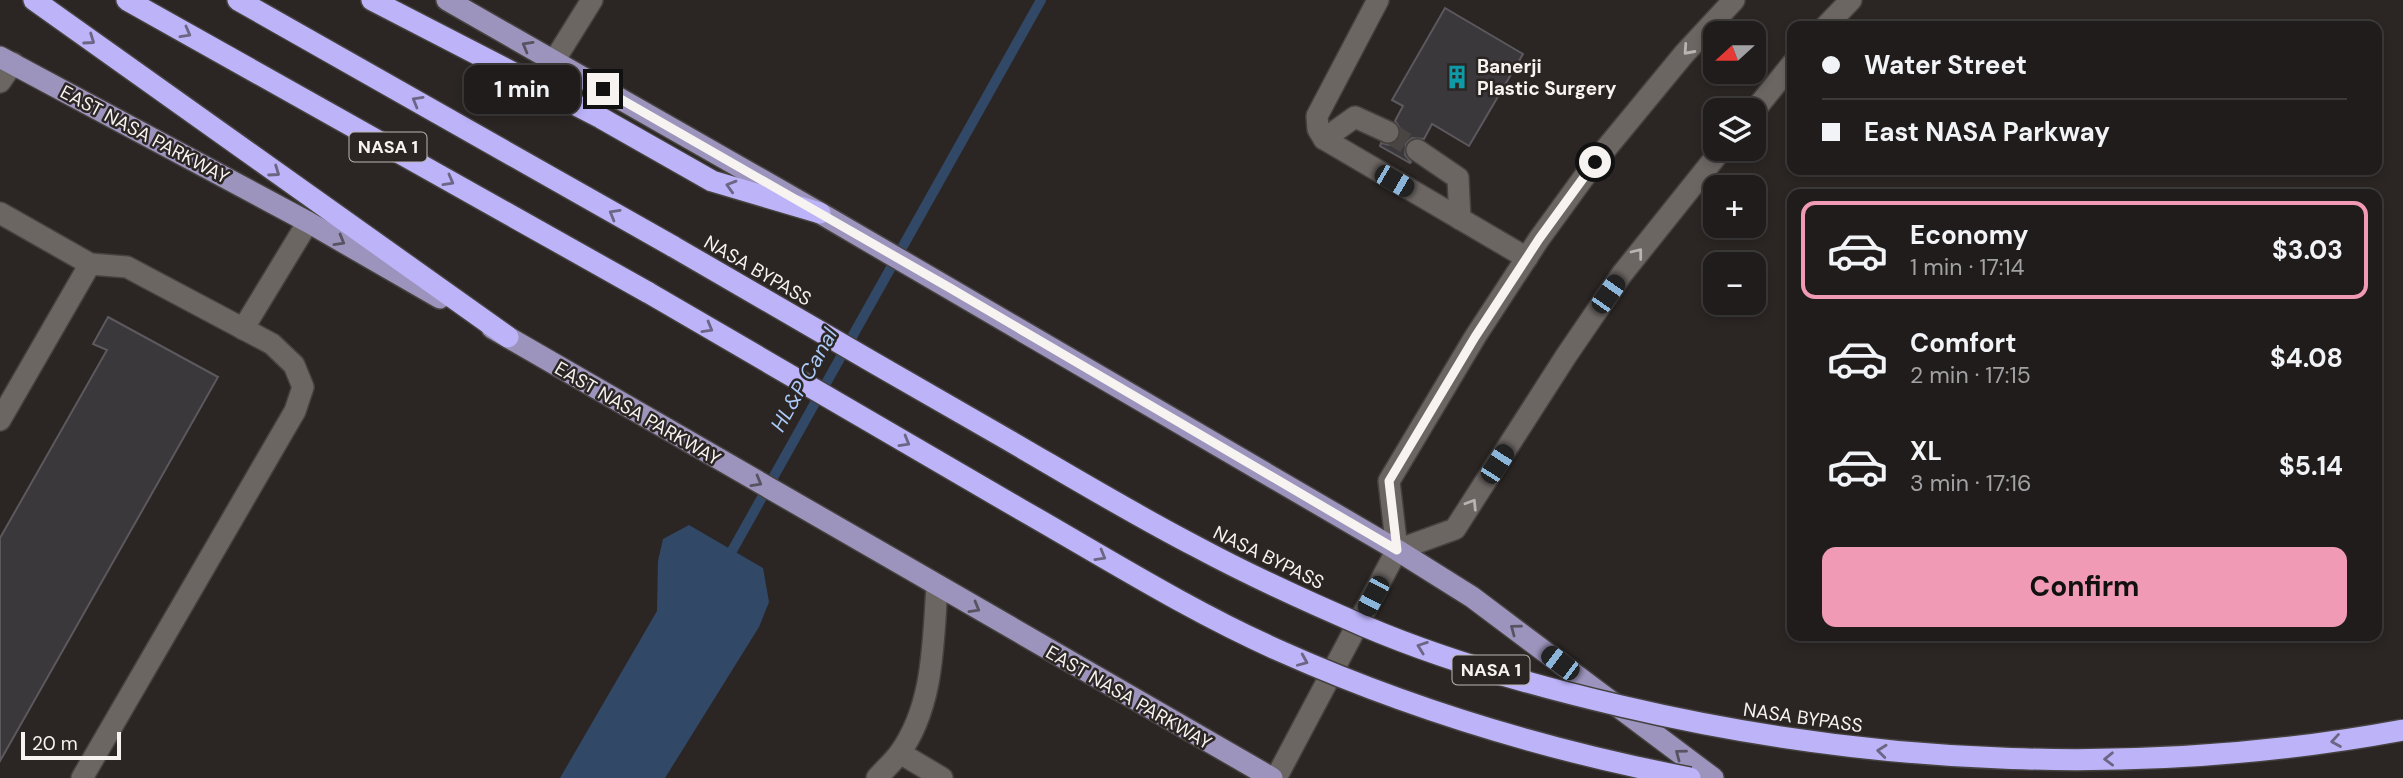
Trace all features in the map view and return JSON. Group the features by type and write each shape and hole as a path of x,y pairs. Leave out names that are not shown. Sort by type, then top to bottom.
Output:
{"highway":[{"path":"34,0 508,337"},
{"name":"NASA 1","path":"127,0 649,293 1179,601 1280,651 1371,687 1482,725 1632,766 1690,778"},
{"name":"NASA BYPASS","path":"238,0 1142,517 1246,573 1370,629 1441,654 1567,693 1689,722 1821,745 2004,760 2146,759 2202,755 2325,743 2403,730"},
{"path":"372,0 601,118 712,181 820,213"}],"main road":[{"path":"447,0 820,213 1397,550 1472,597 1713,778"},
{"name":"EAST NASA PARKWAY","path":"6,60 308,222 1274,778"}],"street":[{"path":"554,61 592,0"},
{"path":"1378,0 1317,116 1318,129 1324,139 1527,258"},
{"path":"1274,778 1397,550 1389,481 1475,337 1595,162 1684,54 1734,0"},
{"path":"1831,21 1851,0"},
{"path":"0,82 6,60"},
{"path":"1765,98 1787,70"},
{"path":"1324,139 1355,117 1388,132"},
{"path":"1417,150 1458,178 1460,219"},
{"path":"1397,550 1455,529 1622,274 1712,161"},
{"path":"2,218 90,264 127,267 272,344 294,365 303,387 295,411 82,778"},
{"path":"243,329 308,222"},
{"path":"0,420 90,264"},
{"path":"877,778 900,753 920,714 931,669 937,586"},
{"path":"900,753 942,778"}],"water":[{"path":"689,525 763,568 769,602 759,627 665,778 560,778 657,611 658,561 663,539"}],"building":[{"name":"Banerji Plastic Surgery","path":"1445,8 1523,54 1469,146 1432,124 1424,139 1412,138 1406,143 1405,155 1410,163 1380,146 1381,143 1395,143 1400,138 1401,130 1395,121 1403,106 1392,100"},
{"path":"108,317 218,377 0,761 0,538 107,350 93,344"}],"waterway":[{"name":"HL&P Canal","path":"728,558 1041,0"}],"tunnel":[{"path":"1388,132 1417,150"}],"place":[{"name":"Banerji Plastic Surgery","path":"1457,77"}],"route":[{"path":"603,89 950,288 1397,550 1389,481 1475,337 1539,239 1595,162"}]}
